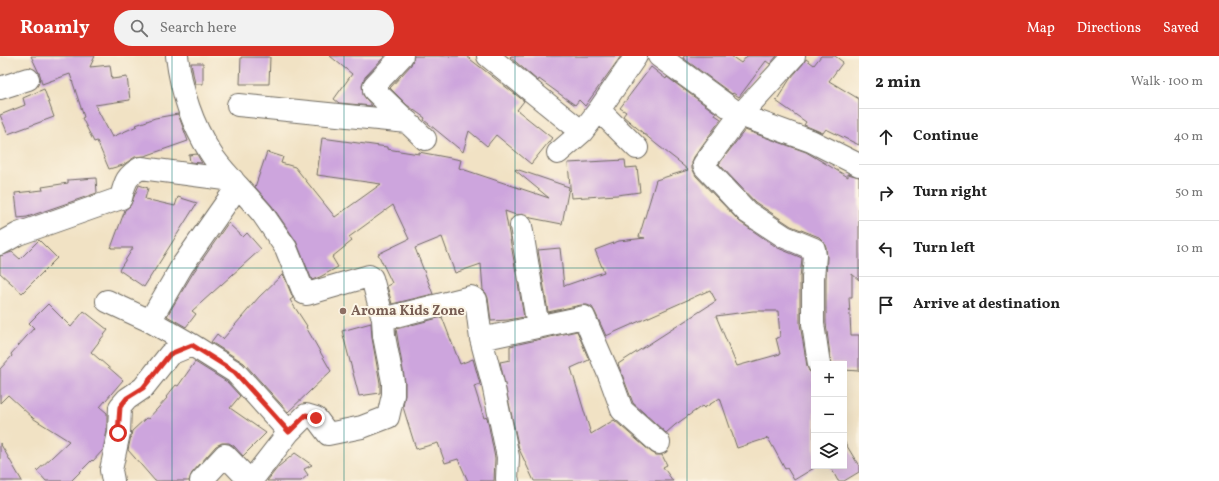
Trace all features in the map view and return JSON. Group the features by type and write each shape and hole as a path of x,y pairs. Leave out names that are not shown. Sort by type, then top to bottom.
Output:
{"street":[{"path":"177,56 179,76 197,129 210,153 262,213 286,248 304,294 369,276 372,278 383,319 384,336 393,382 393,395 388,417 362,427 328,434 316,418 306,415 289,432 250,481 225,455 201,481"},
{"path":"402,56 374,86 374,90 425,139"},
{"path":"488,56 582,132"},
{"path":"558,153 582,132 636,56"},
{"path":"659,56 740,115 811,141 859,165"},
{"path":"794,56 740,115 704,164 747,212 785,237 814,250 816,256 813,278 813,324 819,361"},
{"path":"0,88 28,79"},
{"path":"238,105 408,122"},
{"path":"599,110 638,148"},
{"path":"0,244 18,234 121,198 125,182 132,172 141,168 235,183"},
{"path":"150,321 182,266 235,183"},
{"path":"521,226 538,327"},
{"path":"383,319 471,297 476,300 481,339 493,384 508,457 508,481"},
{"path":"107,301 150,321 235,372 289,432"},
{"path":"481,339 584,317 610,377 622,410 659,442"},
{"path":"113,481 111,470 118,433 120,407 127,398 143,388 170,354 192,345"}],"building":[{"path":"31,56 95,56 90,67 110,65 112,79 127,77 130,100 95,105 112,137 137,126 136,125 155,118 178,114 188,141 145,156 135,157 123,165 109,169 97,141 94,142 82,118 84,117 70,74 42,84 40,75"},
{"path":"330,56 385,56 365,77 362,85 363,95 372,106 339,103 334,99 352,74"},
{"path":"414,56 466,56 524,101 517,110 552,138 531,164 496,135 487,146 469,131 463,152 424,120 425,118 407,105 390,88 411,65"},
{"path":"621,56 585,106 579,100 575,105 539,79 538,81 510,57"},
{"path":"684,56 731,56 741,63 747,56 777,56 770,64 766,61 739,97 733,93 732,94 683,58"},
{"path":"821,56 835,56 843,62 829,81 859,99 859,145 826,129 823,133 804,125 806,122 776,101 790,79 806,59 814,65"},
{"path":"241,57 270,57 269,84 240,84"},
{"path":"191,63 203,63 203,84 195,84"},
{"path":"651,67 716,113 715,115 721,119 692,162 692,168 696,176 740,222 778,248 802,258 800,278 800,324 807,366 811,373 811,469 812,469 794,480 787,468 785,469 768,438 737,448 720,398 704,408 702,406 666,433 633,403 618,364 716,301 710,290 606,336 592,307 581,305 548,312 538,250 560,248 564,286 604,272 595,250 619,241 645,238 639,237 656,180 688,170 623,116 626,112 620,108","holes":["753,311 778,311 780,337 776,338 780,354 737,366 716,316"]},
{"path":"44,89 54,117 8,134 0,115 25,105 23,98"},
{"path":"745,130 806,152 848,177 848,174 859,177 859,280 852,274 852,297 849,297 851,335 859,335 859,371 847,370 847,361 831,361 826,323 827,257 824,242 819,237 791,226 755,202 719,164"},
{"path":"322,138 387,147 387,149 419,154 419,152 461,160 459,168 549,198 515,170 516,169 569,187 562,224 531,218 525,214 516,215 505,211 524,317 491,321 488,298 483,290 481,264 455,273 442,237 415,248 433,294 392,304 387,286 392,283 378,254 409,239 393,205 349,237 352,241 332,257 338,267 312,280 296,241 272,206 255,187 267,152 283,157 281,163 295,167 335,217 381,184 317,175"},
{"path":"197,154 202,163 190,162 189,155"},
{"path":"625,160 626,168 637,167 640,192 571,198 568,163"},
{"path":"96,178 97,193 27,217 18,218 15,193 43,190 42,187 68,183 68,180"},
{"path":"139,185 148,188 145,199 175,206 178,197 197,203 144,287 119,270 133,248 111,248 125,210 130,206"},
{"path":"228,223 243,237 247,233 261,249 192,311 196,314 186,327 167,316 193,273"},
{"path":"39,240 57,258 22,293 0,273 0,256 12,252 20,259"},
{"path":"283,274 293,298 290,300 307,326 306,327 331,371 288,412 244,363 211,342 217,334 223,339 259,297"},
{"path":"48,304 71,327 84,311 108,330 91,352 123,380 100,407 107,413 107,431 103,450 71,481 46,481 37,471 69,441 31,417 33,418 8,395 0,403 0,369 34,328 29,323"},
{"path":"442,317 460,364 473,359 480,384 474,386 484,418 487,417 495,458 494,481 468,481 458,459 445,463 438,443 416,449 403,407 405,382 396,329"},
{"path":"371,323 372,338 380,383 380,393 359,396 342,331"},
{"path":"577,331 589,360 571,368 591,434 614,420 651,452 656,455 662,455 667,465 663,467 673,481 534,481 519,449 500,362 510,360 510,346"},
{"path":"195,362 227,382 240,396 230,408 266,433 243,456 234,446 229,443 222,443 216,446 192,473 189,481 155,481 128,450 132,431 146,418 148,419 167,398 166,397 176,385 178,386"},
{"path":"0,443 22,481 0,481"},
{"path":"847,446 859,466 859,472 844,481 838,481 832,469 847,469"},
{"path":"295,453 312,465 304,469 308,475 301,481 267,481 278,467"}],"place":[{"name":"Aroma Kids Zone","path":"343,311"}],"route":[{"path":"118,433 120,407 127,398 143,388 170,354 192,345 235,372 289,432 300,419 306,415 316,418"}]}
